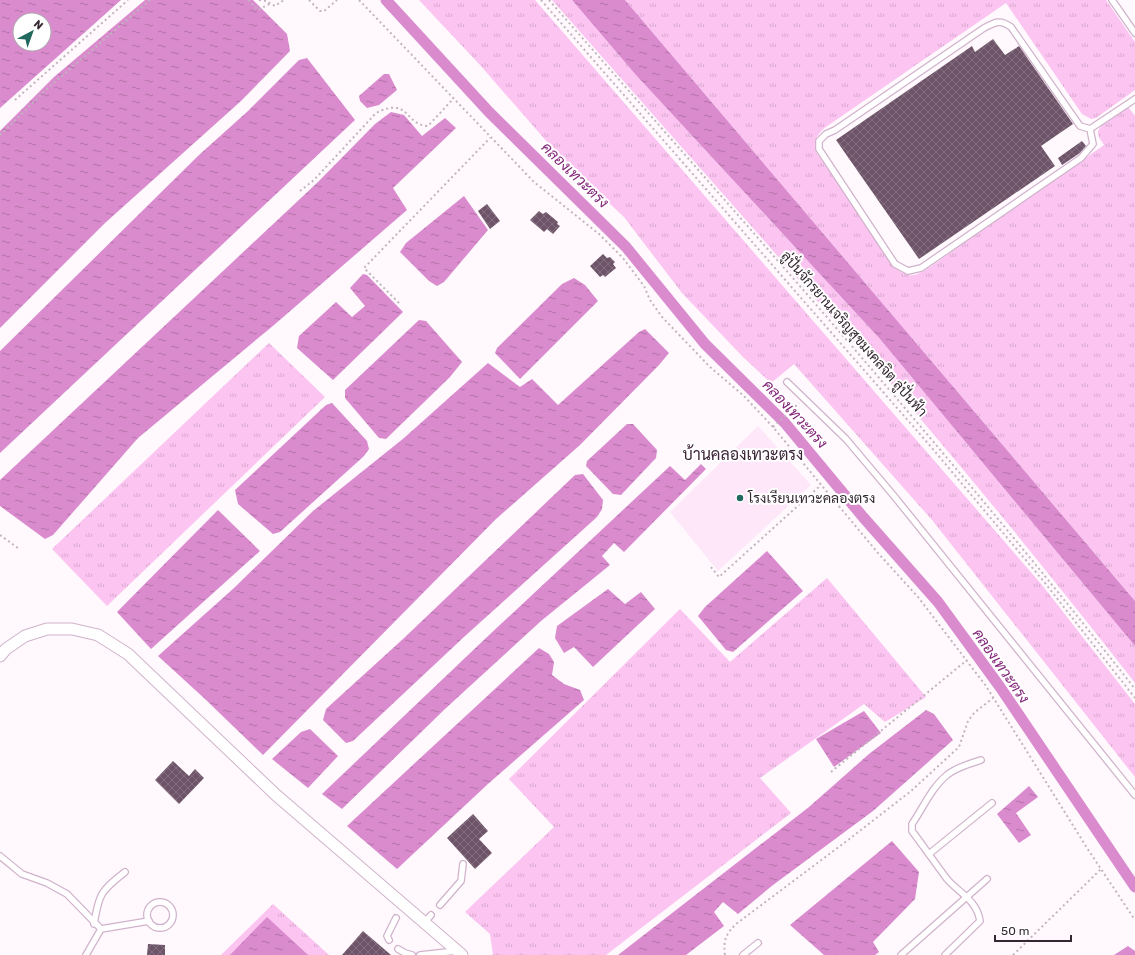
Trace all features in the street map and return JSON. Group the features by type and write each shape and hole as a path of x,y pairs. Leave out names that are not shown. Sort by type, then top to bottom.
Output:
{"street":[{"path":"0,656 6,649 25,636 47,629 72,629 98,635 128,654 276,795 428,919 459,953"}],"lane":[{"path":"1112,0 1135,33"},
{"path":"996,21 1004,22 1011,27 1080,126 1090,129 1093,144 1081,158 921,268 908,271 895,264 819,150 819,141 826,134 835,130 996,21"},
{"path":"1090,129 1135,99"},
{"path":"787,382 846,439 894,496 1135,795"},
{"path":"945,955 980,921 977,909 968,897 950,882 912,831 912,824 939,783 947,775 956,769 981,760"},
{"path":"929,854 992,803"},
{"path":"0,856 22,874 47,883 67,894 94,924 101,929 149,921 155,926 163,927 172,919 172,911 167,904 159,902 155,903 149,908 147,917 149,921"},
{"path":"440,905 461,881 463,864"},
{"path":"94,924 100,896 104,888 124,872"},
{"path":"901,955 987,879"},
{"path":"389,940 386,936 387,932 396,918"},
{"path":"86,955 101,929"},
{"path":"743,955 758,943"},
{"path":"398,949 412,955"},
{"path":"420,955 459,953"}],"path":[{"path":"14,100 128,0"},
{"path":"0,135 49,87 150,0"},
{"path":"248,0 258,10 271,3"},
{"path":"259,0 271,3 275,6 280,5 284,0"},
{"path":"309,0 320,11 324,11 337,0"},
{"path":"358,0 534,182 599,234 623,258 644,286 650,300 662,317 705,362 744,396 773,427 918,597 993,698 1135,920"},
{"path":"541,0 937,454 1045,583 1135,698"},
{"name":"ลู่ปั่นจักรยานเจริญสุขมงคลจิต ลู่ปั่นฟ้า","path":"549,0 937,443 1050,580 1135,689"},
{"path":"300,191 318,175 376,113 389,108 400,108 422,126 428,126 453,99"},
{"path":"399,304 364,268 490,138"},
{"path":"773,427 795,407"},
{"path":"711,568 719,577 821,485"},
{"path":"0,535 18,548"},
{"path":"831,772 966,660"},
{"path":"725,955 723,944 724,937 736,924 911,791 959,747 968,721 974,713 993,698"},
{"path":"1014,955 1101,868"}],"shaded area":[{"name":"โรงเรียนเทวะคลองตรง","path":"758,426 811,485 718,571 670,512"}],"green space":[{"path":"419,0 535,0 1042,585 1135,704 1135,777 932,520 794,364 771,383 743,357 682,293 624,217 562,159 480,65"},
{"path":"552,0 572,0 635,74 880,339 1135,646 1135,683 1003,518 867,356 872,350 863,339 856,345"},
{"path":"625,0 1106,0 1135,42 1135,90 1096,118 1091,119 1082,114 1006,3 823,129 817,137 815,145 816,152 897,269 906,274 913,275 921,273 930,267 1104,145 1098,135 1098,130 1110,119 1128,107 1135,116 1135,601"},
{"path":"269,343 325,397 107,606 52,549"},
{"path":"827,578 926,697 885,722 864,704 760,778 791,813 606,955 493,955 490,934 465,912 554,827 509,779 680,609 730,662"},
{"path":"273,904 329,955 221,955"}],"water":[{"path":"0,0 121,0 0,108"},
{"path":"145,0 253,0 287,34 290,51 241,101 105,223 0,328 0,131 54,77"},
{"path":"572,0 625,0 1135,601 1135,646 880,339 635,74"},
{"path":"307,58 355,120 0,453 0,351 199,155 248,111 299,60"},
{"path":"384,74 389,74 397,90 379,105 367,108 360,101 359,96"},
{"path":"391,112 404,115 422,136 445,118 456,128 393,188 407,210 274,325 138,438 53,535 45,539 0,506 0,480 318,182 375,124"},
{"path":"464,196 488,230 444,282 437,286 429,281 400,252 406,243"},
{"path":"363,274 367,275 403,312 333,380 297,348 299,336 336,302 352,317 365,306 350,288"},
{"path":"574,278 585,285 598,301 520,379 495,353 497,348 562,284"},
{"path":"419,320 426,321 462,362 450,377 386,439 379,438 345,398 345,390"},
{"path":"645,329 669,353 659,365 580,445 496,519 263,755 158,656 234,588 313,511 404,438 488,363 520,387 532,379 558,405 639,332"},
{"path":"332,403 367,441 369,449 364,456 280,532 273,534 238,504 235,490 326,405"},
{"path":"627,424 633,424 657,450 656,458 621,495 613,494 586,466 587,461"},
{"path":"701,464 706,469 624,552 614,543 602,556 610,565 541,621 446,708 342,809 322,794 670,466 685,480"},
{"path":"583,474 603,500 602,509 597,517 465,636 353,741 346,743 323,720 326,709 403,639 575,475"},
{"path":"218,510 260,551 151,649 117,612"},
{"path":"767,551 803,591 733,652 726,650 698,616 705,607"},
{"path":"608,589 625,604 641,592 655,609 593,667 574,647 564,653 555,638 557,626"},
{"path":"539,648 549,654 554,662 552,675 564,684 580,690 584,700 489,783 397,869 347,826"},
{"path":"926,710 934,714 953,740 873,811 773,885 738,914 723,902 714,912 724,926 686,955 618,955 809,807 869,754"},
{"path":"864,711 881,733 834,767 816,739"},
{"path":"310,729 338,756 308,788 272,759 301,732"},
{"path":"1029,786 1038,797 1016,813 1031,835 1019,843 997,814"},
{"path":"892,841 919,872 915,899 873,942 879,952 875,955 824,955 790,925"},
{"path":"267,917 308,955 230,955"},
{"path":"1128,946 1135,951 1135,955 1114,955"}],"building":[{"path":"993,39 1005,55 1019,46 1073,124 1041,146 1055,166 919,259 836,140 972,46 975,52"},
{"path":"1082,141 1086,146 1080,153 1062,165 1058,158"},
{"path":"487,204 500,221 490,229 478,211"},
{"path":"539,211 543,214 546,212 558,222 557,224 560,226 553,234 547,229 544,232 530,220"},
{"path":"603,254 607,258 610,257 615,262 613,264 616,268 605,277 603,275 600,277 590,266"},
{"path":"173,761 189,776 195,769 204,778 179,804 155,780"},
{"path":"473,814 488,831 479,839 492,853 475,869 447,838"},
{"path":"363,931 391,955 342,955"},
{"path":"148,944 165,945 165,955 147,955"}],"waterway":[{"name":"คลองเทวะตรง","path":"386,0 489,112 626,247 705,344 785,423 863,517 938,602 1000,687 1135,887"}],"place":[{"name":"โรงเรียนเทวะคลองตรง","path":"740,498"}],"district":[{"name":"บ้านคลองเทวะตรง","path":"743,454"}]}
